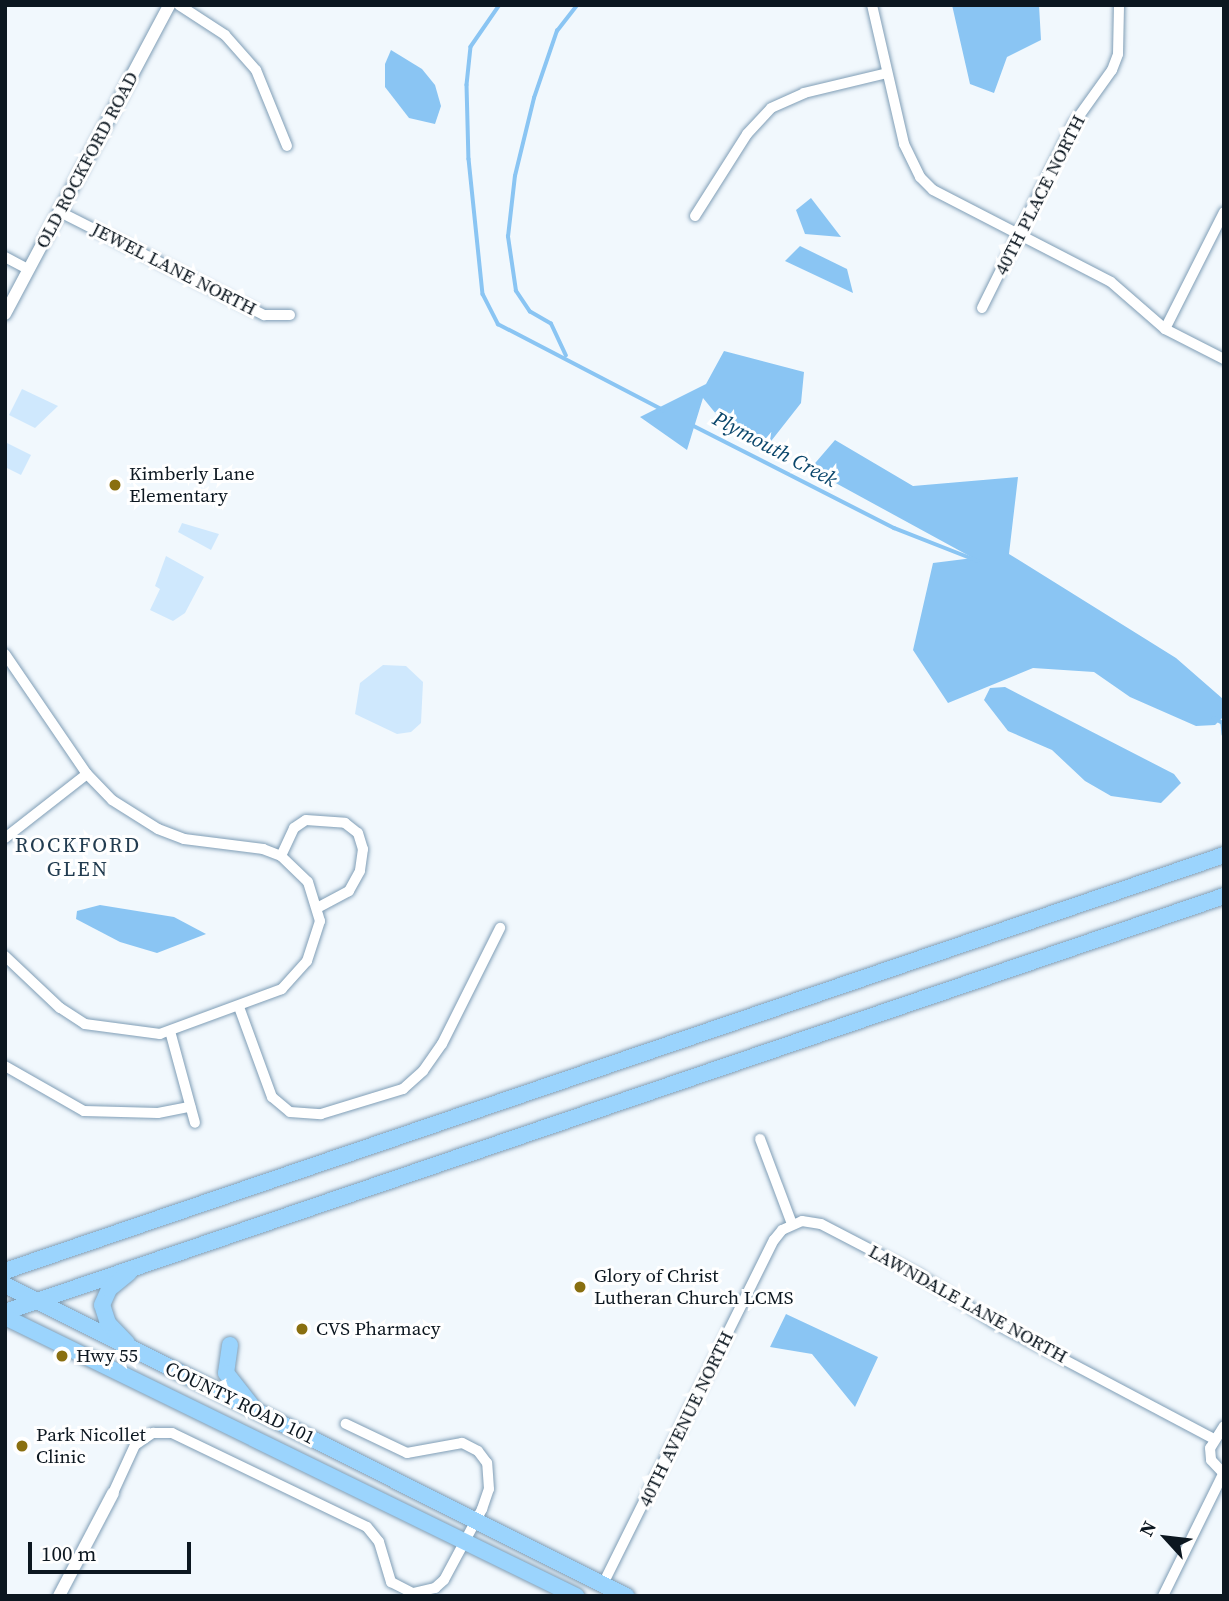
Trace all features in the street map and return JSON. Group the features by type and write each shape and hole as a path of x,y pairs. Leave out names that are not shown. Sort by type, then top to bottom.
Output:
{"main road":[{"path":"5,1271 1224,855"},
{"path":"5,1315 36,1301 1224,896"},
{"path":"133,1350 108,1322 102,1305 109,1289 138,1266"},
{"name":"COUNTY ROAD 101","path":"5,1285 626,1596"},
{"name":"COUNTY ROAD 101","path":"5,1315 576,1596"},
{"path":"230,1345 226,1373 256,1411"}],"street":[{"name":"OLD ROCKFORD ROAD","path":"5,313 169,5"},
{"path":"178,5 225,35 256,70 287,146"},
{"path":"872,5 904,144 920,177 948,200 1125,290 1165,329 1224,359"},
{"name":"40TH PLACE NORTH","path":"982,308 1074,123 1112,70 1118,54 1119,5"},
{"path":"695,216 747,134 771,108 804,93 887,73"},
{"name":"JEWEL LANE NORTH","path":"60,212 264,315 290,315"},
{"path":"1165,329 1224,212"},
{"path":"5,257 29,270"},
{"path":"5,654 87,774 111,800 159,829 197,842 263,849 281,856 308,882 319,907 317,937 296,976 266,998 170,1031 85,1024 60,1008 6,957"},
{"path":"5,838 87,774"},
{"path":"281,856 294,828 306,820 345,823 358,833 363,849 360,871 349,891 319,907"},
{"path":"239,1007 272,1097 290,1112 321,1114 403,1089 423,1071 442,1044 500,928"},
{"path":"170,1031 195,1123"},
{"path":"5,1066 84,1111 158,1114 190,1107"},
{"path":"760,1139 793,1223"},
{"name":"LAWNDALE LANE NORTH","path":"793,1223 821,1224 907,1268 993,1322 1212,1438"},
{"name":"40TH AVENUE NORTH","path":"603,1584 774,1240 793,1223"},
{"name":"COUNTY ROAD 101","path":"113,1493 135,1445 162,1432 367,1527 379,1542 386,1574 406,1591 435,1588 476,1521 491,1474 478,1451 462,1443 407,1453 346,1424"},
{"path":"1163,1596 1223,1474 1211,1460 1212,1438 1224,1426"},
{"path":"60,1596 113,1493"}],"shaded area":[{"path":"22,389 58,406 35,428 9,415"},
{"path":"5,442 31,455 21,475 5,467"},
{"path":"182,523 219,534 211,550 178,532"},
{"path":"166,556 204,577 185,613 173,621 150,610 160,589 155,586"},
{"path":"383,665 406,666 423,682 421,723 411,732 397,734 355,714 360,683"}],"water":[{"path":"952,5 1039,5 1041,40 1007,57 994,93 970,84"},
{"path":"391,50 422,69 435,85 441,106 435,124 409,118 385,87 385,64"},
{"path":"811,198 841,237 805,234 796,210"},
{"path":"800,246 847,269 853,293 785,261"},
{"path":"724,351 804,372 801,403 768,445 721,420 703,398 687,450 640,417 706,384"},
{"path":"835,440 913,486 1018,477 1009,554 1176,658 1223,699 1224,716 1215,725 1196,726 1130,697 1094,672 1033,668 948,703 913,650 933,563 973,558 810,469"},
{"path":"1005,687 1174,774 1181,783 1161,803 1111,796 1085,781 1052,750 1008,731 984,700 990,688"},
{"path":"100,905 174,917 206,934 157,953 120,942 76,919 77,911"},
{"path":"786,1314 878,1357 855,1407 812,1354 770,1347"}],"waterway":[{"name":"Plymouth Creek","path":"500,5 471,47 467,85 469,159 483,294 498,324 663,410"},
{"name":"Plymouth Creek","path":"566,356 551,324 530,312 516,291 508,237 515,176 534,98 557,31 577,5"},
{"name":"Plymouth Creek","path":"692,425 894,528 978,561"},
{"name":"Plymouth Creek","path":"1214,718 1223,723 1224,734"}],"place":[{"name":"Kimberly Lane Elementary","path":"115,485"},
{"name":"Glory of Christ Lutheran Church LCMS","path":"580,1287"},
{"name":"CVS Pharmacy","path":"302,1329"},
{"name":"Hwy 55","path":"62,1356"},
{"name":"Park Nicollet Clinic","path":"22,1446"}],"district":[{"name":"ROCKFORD GLEN","path":"78,857"}]}
